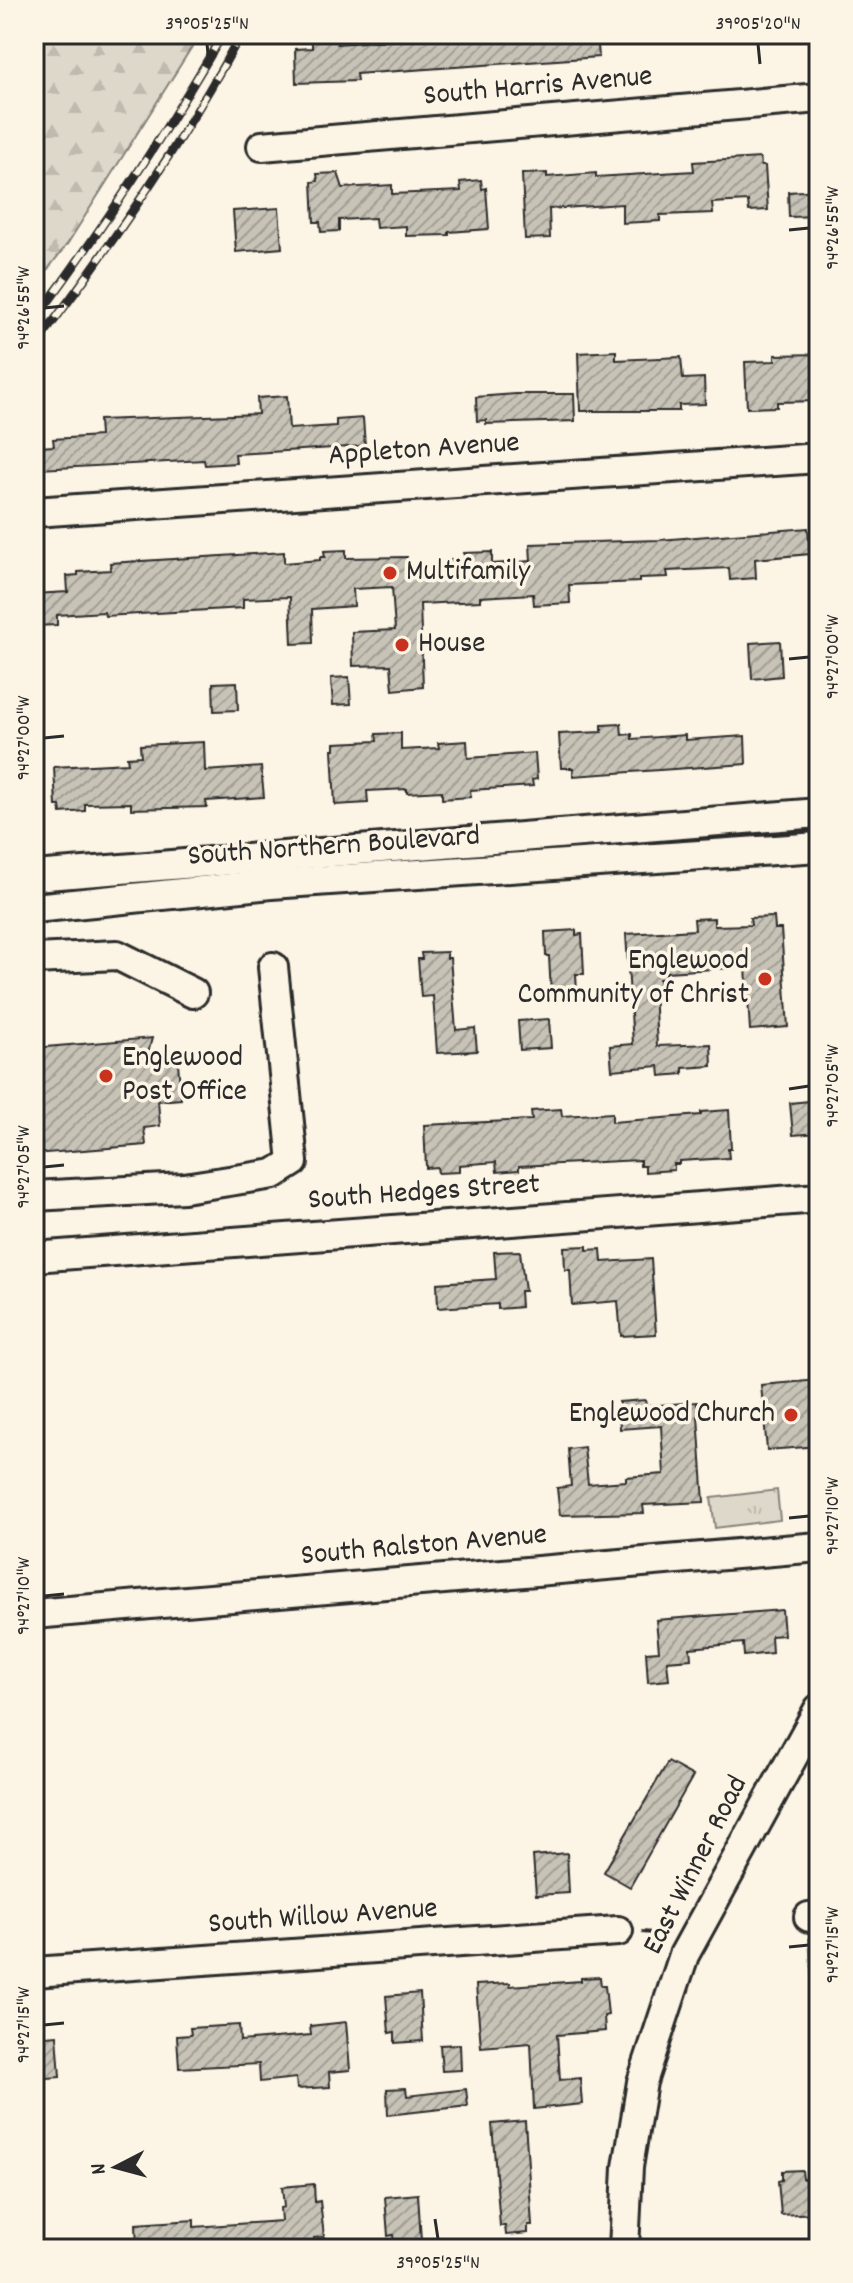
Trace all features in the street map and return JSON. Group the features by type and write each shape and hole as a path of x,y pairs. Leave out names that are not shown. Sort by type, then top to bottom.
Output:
{"street":[{"name":"South Harris Avenue","path":"262,146 819,98"},
{"name":"Appleton Avenue","path":"34,512 819,458"},
{"name":"South Northern Boulevard","path":"34,876 819,813"},
{"path":"637,828 640,859"},
{"name":"South Northern Boulevard","path":"34,908 271,884 819,847"},
{"path":"34,959 117,955 193,993"},
{"path":"34,1196 184,1188 274,1174 293,1162 273,967"},
{"name":"South Hedges Street","path":"34,1257 819,1198"},
{"name":"South Ralston Avenue","path":"34,1614 819,1547"},
{"name":"East Winner Road","path":"624,2249 628,2167 642,2082 684,1955 819,1709"},
{"name":"South Willow Avenue","path":"34,1972 618,1931"}],"green space":[{"path":"34,34 200,34 68,243 34,287"},
{"path":"819,830 819,839 652,846 655,842"},
{"path":"777,1490 780,1520 715,1528 711,1498"},
{"path":"819,1937 819,2081 809,1938"}],"building":[{"path":"312,34 337,34 337,44 393,40 393,34 597,34 599,57 356,74 357,81 296,83 295,49 312,48"},
{"path":"760,158 761,166 765,166 768,210 749,211 748,201 712,203 713,213 660,215 660,221 622,223 622,204 549,209 550,238 525,239 522,174 547,173 547,177 596,173 596,177 694,171 693,162"},
{"path":"338,173 343,188 392,185 392,194 461,191 460,182 481,180 482,189 486,188 489,229 449,232 449,235 406,236 406,226 376,228 375,218 339,220 339,231 321,232 320,222 314,222 312,182 318,181 317,174"},
{"path":"819,190 819,216 789,217 788,192"},
{"path":"279,208 282,248 236,252 233,211"},
{"path":"616,351 616,360 681,357 683,379 704,378 705,404 679,405 679,411 580,411 578,353"},
{"path":"819,354 819,401 777,402 777,407 747,408 745,362 775,361 775,355"},
{"path":"574,394 575,421 486,424 486,420 477,421 476,397"},
{"path":"287,396 289,429 336,426 336,420 363,418 365,446 235,454 236,463 205,465 204,460 40,469 39,447 54,446 53,439 100,436 99,420 258,414 257,398"},
{"path":"808,528 810,554 755,559 756,578 730,580 729,568 667,571 668,577 639,578 639,582 569,585 570,603 534,605 533,594 420,604 423,687 393,690 391,665 353,666 352,632 395,630 392,587 353,589 354,606 312,609 313,643 292,644 290,597 243,599 243,608 105,616 104,612 57,615 57,625 34,626 34,594 68,592 67,576 78,575 78,572 111,570 110,563 284,552 284,563 320,560 320,557 325,557 324,551 346,550 346,558 407,557 408,567 452,565 451,560 464,560 464,553 492,552 492,564 531,561 530,544 659,540"},
{"path":"780,641 782,676 752,679 750,643"},
{"path":"349,677 351,704 333,705 331,678"},
{"path":"237,682 238,710 214,711 213,683"},
{"path":"621,724 622,735 632,734 632,739 685,735 685,740 745,736 746,764 573,776 573,768 561,768 559,734 602,732 602,725"},
{"path":"401,733 401,750 439,748 438,743 467,741 468,758 535,753 537,779 532,780 533,786 470,790 471,797 442,799 442,791 367,791 368,803 335,805 332,749 335,749 335,743 377,741 376,734"},
{"path":"204,742 205,771 261,767 264,797 206,801 207,807 131,809 131,803 85,804 85,811 61,813 60,806 56,806 54,767 128,763 127,757 141,756 140,745"},
{"path":"774,917 775,929 781,929 788,1027 750,1030 746,967 666,972 666,979 659,979 660,991 654,991 657,1046 711,1044 712,1066 683,1068 683,1074 660,1076 659,1066 612,1070 610,1046 633,1044 626,934 695,930 694,919 714,918 714,926 751,925 750,918"},
{"path":"576,930 576,935 582,934 584,974 576,974 577,993 551,994 545,932"},
{"path":"447,952 456,1030 475,1028 477,1051 437,1053 433,996 421,997 418,959 422,959 421,953"},
{"path":"549,1019 551,1048 520,1050 518,1021"},
{"name":"Englewood Post Office","path":"152,1038 148,1053 177,1050 181,1099 158,1101 160,1126 144,1128 146,1145 34,1154 34,1048"},
{"path":"819,1100 819,1133 793,1135 790,1103"},
{"path":"561,1109 562,1116 612,1113 612,1122 729,1110 729,1158 679,1161 679,1164 674,1164 674,1170 645,1172 640,1160 519,1166 519,1170 497,1172 496,1162 459,1165 459,1172 438,1173 437,1167 426,1168 424,1125 532,1120 531,1111"},
{"path":"587,1246 587,1250 601,1249 602,1262 651,1259 656,1334 621,1336 618,1301 572,1305 570,1270 565,1270 564,1247"},
{"path":"520,1251 525,1291 520,1291 521,1307 498,1309 498,1304 438,1308 437,1283 496,1279 494,1252"},
{"name":"Englewood Church","path":"819,1380 819,1446 767,1450 761,1385"},
{"path":"645,1400 646,1406 697,1402 704,1502 643,1505 644,1513 560,1515 557,1488 571,1486 568,1449 584,1447 588,1484 664,1474 661,1426 620,1429 619,1402"},
{"path":"782,1610 784,1635 771,1636 772,1653 744,1656 743,1643 690,1648 691,1659 667,1661 669,1680 648,1682 646,1652 659,1651 656,1620"},
{"path":"668,1762 693,1776 630,1887 604,1872"},
{"path":"567,1853 569,1893 536,1895 533,1856"},
{"path":"600,1977 601,1986 605,1986 608,2015 604,2016 605,2031 557,2035 560,2080 580,2078 582,2104 534,2109 531,2043 481,2047 476,1985 510,1983 510,1986"},
{"path":"420,1993 423,2041 395,2043 395,2032 389,2033 386,1996"},
{"path":"346,2022 350,2070 329,2072 330,2087 297,2089 296,2078 260,2082 259,2064 179,2068 177,2036 191,2035 190,2028 239,2025 240,2041 311,2035 310,2026"},
{"path":"57,2035 60,2077 34,2079 34,2037"},
{"path":"460,2044 461,2070 442,2071 440,2045"},
{"path":"406,2088 407,2096 466,2089 468,2106 388,2115 387,2089"},
{"path":"525,2121 532,2225 528,2225 528,2233 506,2235 505,2226 500,2226 492,2124"},
{"path":"802,2170 803,2179 813,2178 816,2213 781,2215 778,2181 782,2180 782,2171"},
{"path":"314,2184 315,2202 320,2201 324,2237 314,2238 315,2246 290,2249 137,2249 136,2224 194,2220 194,2227 281,2221 280,2208 284,2207 282,2187"},
{"path":"418,2194 421,2241 394,2243 393,2235 388,2236 385,2197"}],"railway":[{"path":"34,321 133,180 223,34"},
{"path":"34,347 144,195 241,34"}],"place":[{"name":"Multifamily","path":"390,573"},
{"name":"House","path":"402,645"},
{"name":"Englewood Community of Christ","path":"765,979"},
{"name":"Englewood Post Office","path":"106,1076"},
{"name":"Englewood Church","path":"791,1415"}]}
